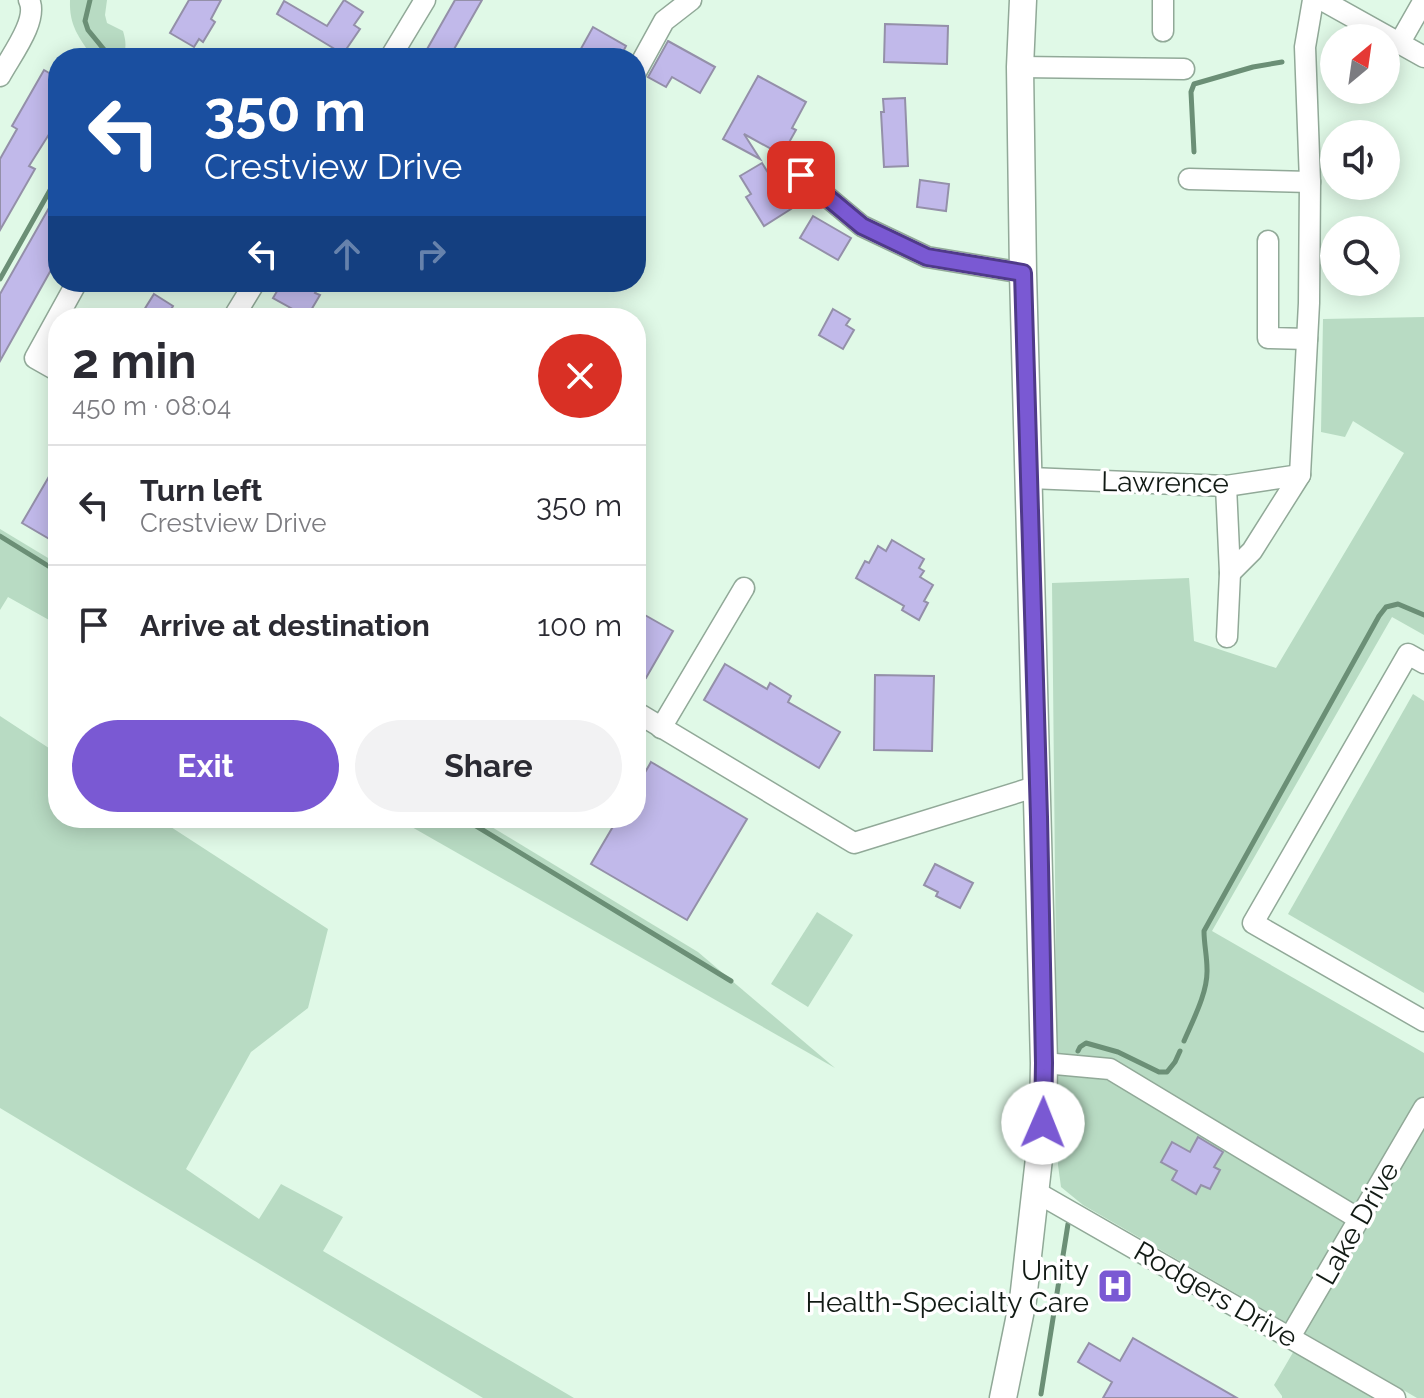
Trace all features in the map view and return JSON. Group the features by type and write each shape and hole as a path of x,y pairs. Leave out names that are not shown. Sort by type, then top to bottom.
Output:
{"main road":[{"path":"1003,1398 1023,1300 1043,1123 1044,1063 1023,273 1021,1"}],"street":[{"path":"0,76 31,21 32,5 29,0"},
{"path":"396,48 425,0"},
{"path":"646,54 664,21 691,0"},
{"path":"1163,0 1163,31"},
{"path":"1230,573 1252,551 1300,475 1310,182 1305,47 1313,0"},
{"path":"1322,0 1364,24"},
{"path":"1400,42 1424,0"},
{"path":"1400,45 1424,57"},
{"path":"1020,67 1184,69"},
{"path":"801,175 862,226 927,257 1023,273"},
{"path":"1189,179 1310,182"},
{"path":"1268,241 1268,338 1307,339"},
{"path":"48,334 35,358 48,365"},
{"name":"Lawrence","path":"1030,478 1226,486 1300,475"},
{"path":"1226,486 1230,573 1227,637"},
{"path":"661,728 744,588"},
{"path":"1424,663 1408,654 1253,923 1424,1021"},
{"path":"646,718 854,843 1038,786"},
{"path":"1044,1063 1110,1069 1359,1219"},
{"name":"Lake Drive","path":"1290,1337 1424,1108"},
{"name":"Rodgers Drive","path":"1036,1192 1395,1398"}],"green space":[{"path":"70,0 107,0 107,23 123,31 125,48 86,48 73,24"},
{"path":"1424,317 1424,635 1392,617 1212,931 1424,1053 1424,1398 1417,1398 1083,1205 1061,1187 1058,1165 1052,583 1189,578 1194,641 1276,668 1404,453 1353,421 1345,437 1321,432 1323,319"},
{"path":"0,529 48,558 48,619 8,597 0,610"},
{"path":"1413,694 1424,701 1424,993 1288,914"},
{"path":"0,716 48,747 48,828 172,828 328,929 308,1008 251,1052 186,1169 259,1219 281,1184 343,1217 323,1251 574,1398 483,1398 0,1108"},
{"path":"414,828 493,828 698,952 835,1068"},
{"path":"817,912 853,935 808,1007 771,984"},
{"path":"1295,1349 1380,1398 1282,1398 1274,1385"}],"building":[{"path":"189,0 221,0 211,19 215,22 203,42 199,39 194,47 170,33"},
{"path":"344,0 363,12 354,25 360,29 347,48 333,48 277,14 284,1 327,26"},
{"path":"455,0 482,0 455,48 428,48"},
{"path":"885,24 948,26 947,64 884,62"},
{"path":"593,27 626,46 625,48 581,48"},
{"path":"668,41 715,67 700,93 672,77 666,87 648,77"},
{"path":"44,70 48,72 48,136 29,166 35,169 0,230 0,159 17,129 12,126"},
{"path":"758,76 806,102 792,128 796,130 782,155 744,134 760,159 723,139"},
{"path":"905,98 908,166 884,167 883,99"},
{"path":"762,163 791,209 764,226 746,197 751,194 740,176"},
{"path":"920,180 949,184 946,211 917,207"},
{"path":"48,210 48,275 0,361 0,294"},
{"path":"813,216 851,238 838,260 800,238"},
{"path":"276,292 316,292 320,295 312,308 291,308 273,298"},
{"path":"154,294 173,306 172,308 145,308"},
{"path":"833,309 850,319 846,325 854,330 843,349 819,335"},
{"path":"48,478 48,538 22,523"},
{"path":"892,540 924,559 919,568 924,571 920,577 933,585 924,601 928,603 919,620 902,610 904,606 856,578 878,546 886,551"},
{"path":"646,616 673,631 646,678"},
{"path":"725,664 767,689 770,683 791,696 788,702 840,732 819,768 704,700"},
{"path":"875,675 934,676 932,751 874,750"},
{"path":"651,762 747,819 687,920 591,864 612,828 646,828 646,771"},
{"path":"935,864 973,883 960,908 936,896 938,892 924,885"},
{"path":"1198,1137 1223,1152 1214,1167 1220,1170 1210,1189 1201,1185 1196,1194 1172,1180 1177,1171 1161,1162 1172,1142 1190,1152"},
{"path":"1133,1338 1237,1398 1103,1398 1112,1382 1078,1362 1089,1343 1120,1361"}],"waterway":[{"path":"90,0 85,21 88,30 103,48"},
{"path":"1194,152 1191,92 1194,84 1282,62"},
{"path":"0,279 48,194"},
{"path":"0,536 48,566"},
{"path":"1184,1041 1207,978 1204,931 1379,616 1386,607 1398,604 1424,615"},
{"path":"479,828 731,981"},
{"path":"1078,1051 1086,1043 1118,1052 1159,1072 1167,1072 1180,1051"},
{"path":"1041,1394 1068,1224"}],"place":[{"name":"Unity Health-Specialty Care","path":"1115,1286"}],"route":[{"path":"801,175 862,226 927,257 1023,273 1039,817 1043,1123"}]}
